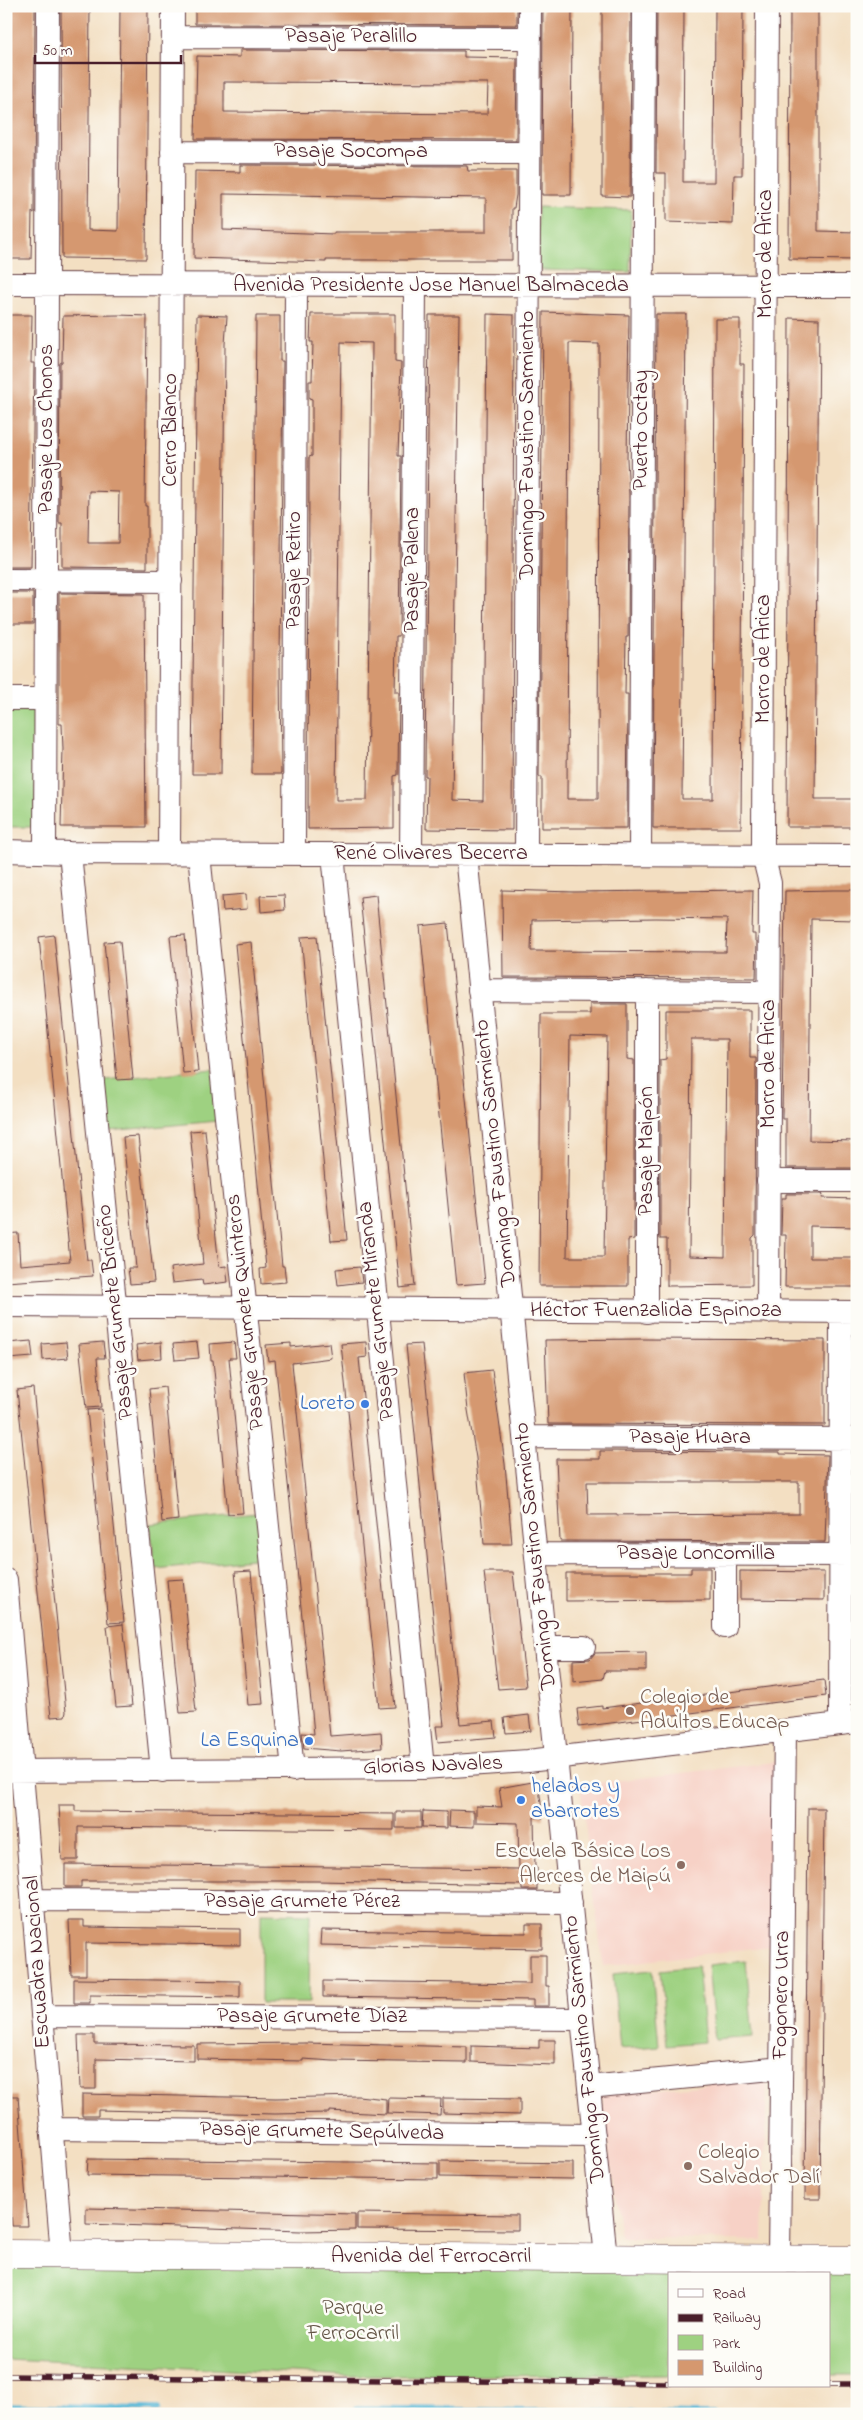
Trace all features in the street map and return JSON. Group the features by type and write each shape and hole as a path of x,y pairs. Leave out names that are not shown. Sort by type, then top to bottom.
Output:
{"street":[{"name":"Pasaje Los Chonos","path":"45,852 48,6"},
{"name":"Cerro Blanco","path":"169,854 173,6"},
{"name":"Domingo Faustino Sarmiento","path":"526,854 530,6"},
{"name":"Puerto Octay","path":"640,855 644,6"},
{"name":"Morro de Arica","path":"767,6 763,855 770,883 768,1312"},
{"name":"Pasaje Peralillo","path":"173,37 530,38"},
{"name":"Pasaje Socompa","path":"172,152 529,153"},
{"name":"Avenida Presidente Jose Manuel Balmaceda","path":"6,284 857,286"},
{"name":"Pasaje Retiro","path":"294,854 296,285"},
{"name":"Pasaje Palena","path":"411,854 415,286"},
{"path":"6,580 171,581"},
{"path":"6,699 46,699"},
{"name":"René Olivares Becerra","path":"6,851 169,854 857,856"},
{"name":"Pasaje Grumete Briceño","path":"70,853 162,1771"},
{"name":"Pasaje Grumete Quinteros","path":"200,854 293,1770"},
{"name":"Pasaje Grumete Miranda","path":"333,854 423,1768"},
{"name":"Domingo Faustino Sarmiento","path":"466,854 606,2258"},
{"path":"479,990 769,992"},
{"name":"Pasaje Maipón","path":"647,991 647,1312"},
{"path":"768,1181 857,1181"},
{"name":"Héctor Fuenzalida Espinoza","path":"6,1306 849,1312"},
{"path":"848,1723 849,1312"},
{"name":"Pasaje Huara","path":"524,1437 849,1439"},
{"name":"Pasaje Loncomilla","path":"536,1554 849,1555"},
{"path":"725,1554 725,1627"},
{"name":"Escuadra Nacional","path":"6,1580 15,1770 34,1900 62,2255"},
{"path":"545,1648 584,1647"},
{"name":"Glorias Navales","path":"15,1770 293,1770 488,1765 848,1723"},
{"name":"Fogonero Urra","path":"779,2259 785,1731"},
{"name":"Pasaje Grumete Pérez","path":"34,1900 571,1903"},
{"name":"Pasaje Grumete Díaz","path":"42,2016 582,2019"},
{"path":"589,2088 781,2068"},
{"name":"Pasaje Grumete Sepúlveda","path":"51,2129 594,2135"},
{"name":"Avenida del Ferrocarril","path":"6,2254 857,2260"}],"shaded area":[{"name":"Escuela Básica Los Alerces de Maipú","path":"775,1762 771,1946 603,1966 580,1785"},
{"name":"Colegio Salvador Dalí","path":"767,2078 763,2241 620,2237 602,2095"}],"green space":[{"path":"538,207 631,210 630,272 537,270"},
{"path":"6,704 34,705 36,827 6,827"},
{"path":"213,1069 218,1121 109,1131 104,1080"},
{"path":"257,1513 262,1558 155,1569 150,1524"},
{"path":"261,1913 310,1914 309,2003 261,2003"},
{"path":"746,1961 753,2037 715,2040 708,1965"},
{"path":"698,1966 705,2042 667,2045 660,1970"},
{"path":"652,1970 659,2046 620,2049 613,1974"},
{"name":"Parque Ferrocarril","path":"6,2264 857,2270 857,2375 830,2375 830,2272 668,2272 668,2375 352,2376 6,2359"}],"building":[{"path":"7,6 35,6 34,213 32,212 31,259 6,259"},
{"path":"61,6 90,6 88,230 118,231 120,6 148,6 146,259 62,258"},
{"path":"195,6 517,6 517,25 195,24"},
{"path":"543,6 572,6 571,195 542,195"},
{"path":"602,6 631,6 630,197 602,196"},
{"path":"657,6 684,6 683,182 714,182 715,6 743,6 742,175 734,175 733,224 666,222 666,173 656,173"},
{"path":"790,6 818,6 818,231 857,232 857,260 789,259"},
{"path":"240,50 464,51 464,57 517,58 516,140 195,139 197,56 240,57","holes":["224,82 488,83 487,114 224,112"]},
{"path":"240,165 467,166 468,171 516,171 516,195 514,208 512,208 512,260 326,260 326,262 194,258 195,171 240,172","holes":["223,194 486,198 486,232 334,232 334,234 223,230"]},
{"path":"543,312 629,315 627,459 629,495 628,637 626,637 625,694 628,694 627,828 542,828 542,777 539,777","holes":["569,343 599,344 598,799 567,799"]},
{"path":"311,314 395,314 395,362 401,363 398,456 401,456 399,636 396,636 395,692 399,692 398,775 394,776 394,828 308,829 309,457 312,456 312,399 309,398 309,381 312,381 313,342 310,342","holes":["341,342 372,343 367,800 336,800"]},
{"path":"487,314 514,315 512,830 426,829 429,315 459,315 452,800 483,801"},
{"path":"656,314 686,314 682,799 713,799 715,319 740,319 740,364 744,364 741,828 653,828"},
{"path":"6,315 32,315 31,363 34,363 31,567 6,567"},
{"path":"197,315 227,316 225,344 221,774 192,774"},
{"path":"63,316 147,316 145,506 147,506 147,568 62,567 62,523 59,523 60,363 62,362","holes":["89,491 119,492 118,543 88,543"]},
{"path":"256,316 280,316 280,361 283,361 280,662 281,774 252,774"},
{"path":"789,318 819,319 815,799 857,799 857,827 787,827"},
{"path":"6,593 33,593 33,624 6,624"},
{"path":"59,593 144,594 146,827 61,827 63,749 62,724 59,724"},
{"path":"502,890 574,892 753,890 752,934 755,934 755,941 757,941 756,978 503,977","holes":["727,919 726,952 531,951 532,920"]},
{"path":"857,890 857,920 811,919 809,1140 857,1141 857,1168 786,1168 786,1119 782,1119 785,891"},
{"path":"246,894 247,909 223,911 222,896"},
{"path":"284,895 285,910 261,912 260,896"},
{"path":"376,895 415,1286 400,1288 360,897"},
{"path":"448,923 485,1283 456,1285 420,926"},
{"path":"54,935 87,1260 91,1260 93,1276 6,1282 6,1234 18,1233 20,1265 70,1261 39,937"},
{"path":"185,935 198,1072 183,1073 170,936"},
{"path":"317,936 347,1240 331,1241 301,937"},
{"path":"120,941 133,1079 117,1080 104,942"},
{"path":"251,942 282,1266 284,1266 286,1282 261,1284 260,1269 266,1268 235,944"},
{"path":"590,1004 627,1004 627,1059 634,1060 634,1239 628,1240 628,1286 539,1286 541,1014 590,1014","holes":["570,1036 607,1037 604,1257 567,1257"]},
{"path":"666,1010 750,1010 750,1058 756,1058 755,1235 752,1238 752,1285 667,1286 667,1239 660,1239 660,1060 666,1059","holes":["691,1039 727,1039 725,1257 689,1256"]},
{"path":"205,1130 219,1267 226,1266 228,1282 203,1285 202,1280 172,1283 170,1268 203,1264 190,1131"},
{"path":"138,1136 154,1282 130,1284 128,1268 136,1268 123,1137"},
{"path":"786,1194 823,1194 822,1198 857,1199 857,1227 810,1226 810,1258 857,1258 857,1287 785,1287 786,1235 781,1235 782,1198 786,1198"},
{"path":"360,1267 362,1282 338,1285 336,1269"},
{"path":"545,1340 825,1340 825,1425 548,1424"},
{"path":"31,1341 33,1357 8,1359 7,1343"},
{"path":"66,1342 68,1358 43,1360 42,1344"},
{"path":"103,1342 105,1358 97,1358 101,1407 86,1408 79,1344"},
{"path":"161,1342 162,1358 138,1360 136,1345"},
{"path":"197,1342 199,1358 175,1360 173,1344"},
{"path":"234,1342 236,1358 229,1358 243,1513 228,1514 210,1344"},
{"path":"366,1342 367,1357 359,1358 395,1707 379,1708 341,1344"},
{"path":"291,1343 291,1347 329,1343 331,1358 292,1363 330,1736 381,1732 382,1748 341,1751 304,1748 302,1733 314,1734 311,1702 275,1360 268,1361 266,1345"},
{"path":"422,1344 460,1724 494,1721 496,1737 438,1742 436,1726 444,1726 406,1345"},
{"path":"492,1370 505,1464 512,1544 484,1544 476,1458 468,1410 464,1373"},
{"path":"165,1387 178,1520 162,1522 149,1389"},
{"path":"33,1388 65,1716 51,1717 17,1390"},
{"path":"102,1409 124,1622 108,1623 87,1410"},
{"path":"600,1451 780,1452 780,1454 828,1455 825,1542 560,1541 556,1459 600,1459","holes":["587,1482 799,1482 799,1514 588,1515"]},
{"path":"691,1568 710,1568 710,1600 566,1601 566,1573 691,1573"},
{"path":"251,1571 263,1704 248,1705 235,1572"},
{"path":"740,1571 824,1572 824,1600 740,1599"},
{"path":"484,1572 513,1572 526,1687 498,1689"},
{"path":"183,1579 196,1712 180,1713 167,1580"},
{"path":"123,1624 132,1706 116,1707 107,1626"},
{"path":"646,1652 646,1671 605,1671 603,1679 573,1682 573,1660 590,1659 595,1653"},
{"path":"824,1680 826,1696 579,1727 577,1709 602,1706 602,1708"},
{"path":"529,1715 531,1731 506,1733 504,1718"},
{"path":"538,1781 543,1818 534,1817 537,1890 522,1890 522,1885 317,1881 81,1881 81,1887 65,1887 65,1864 519,1869 518,1823 476,1822 476,1806 502,1807 499,1788"},
{"path":"59,1805 75,1805 75,1811 394,1814 394,1830 78,1827 78,1860 62,1860"},
{"path":"808,1808 824,1808 820,2199 805,2199"},
{"path":"450,1810 474,1811 474,1827 449,1826"},
{"path":"423,1811 447,1812 447,1828 422,1827"},
{"path":"396,1812 421,1812 421,1828 396,1828"},
{"path":"69,1920 84,1920 84,1927 240,1929 240,1945 86,1943 86,1975 71,1975"},
{"path":"526,1924 542,1924 542,1949 320,1945 321,1930 526,1933"},
{"path":"530,1955 546,1955 546,1986 549,1986 549,2006 533,2006 533,2000 323,1997 323,1981 530,1984"},
{"path":"74,1979 240,1981 240,1997 90,1995 90,2003 74,2003"},
{"path":"78,2035 94,2035 94,2044 194,2045 194,2061 96,2059 96,2089 80,2089"},
{"path":"539,2040 555,2040 555,2065 471,2062 471,2046 539,2048"},
{"path":"306,2043 467,2047 467,2063 303,2059 303,2061 197,2059 197,2044"},
{"path":"82,2094 276,2098 358,2096 386,2099 386,2114 329,2111 329,2113 275,2114 98,2110 98,2116 82,2116"},
{"path":"6,2096 18,2096 28,2226 12,2226 6,2142"},
{"path":"388,2098 441,2099 440,2115 387,2113"},
{"path":"443,2098 520,2099 520,2115 443,2113"},
{"path":"88,2159 438,2163 438,2179 87,2175"},
{"path":"440,2161 573,2163 573,2179 440,2177"},
{"path":"86,2208 355,2214 355,2230 301,2231 86,2224"},
{"path":"357,2213 518,2215 518,2230 357,2229"}],"waterway":[{"path":"6,2406 158,2409"},
{"path":"357,2408 713,2414"}],"railway":[{"path":"6,2376 668,2383"},
{"path":"830,2384 857,2384"}],"place":[{"name":"Loreto","path":"365,1404"},
{"name":"Colegio de Adultos Educap","path":"630,1711"},
{"name":"La Esquina","path":"309,1741"},
{"name":"helados y abarrotes","path":"521,1800"},
{"name":"Escuela Básica Los Alerces de Maipú","path":"681,1865"},
{"name":"Colegio Salvador Dalí","path":"688,2166"}]}
